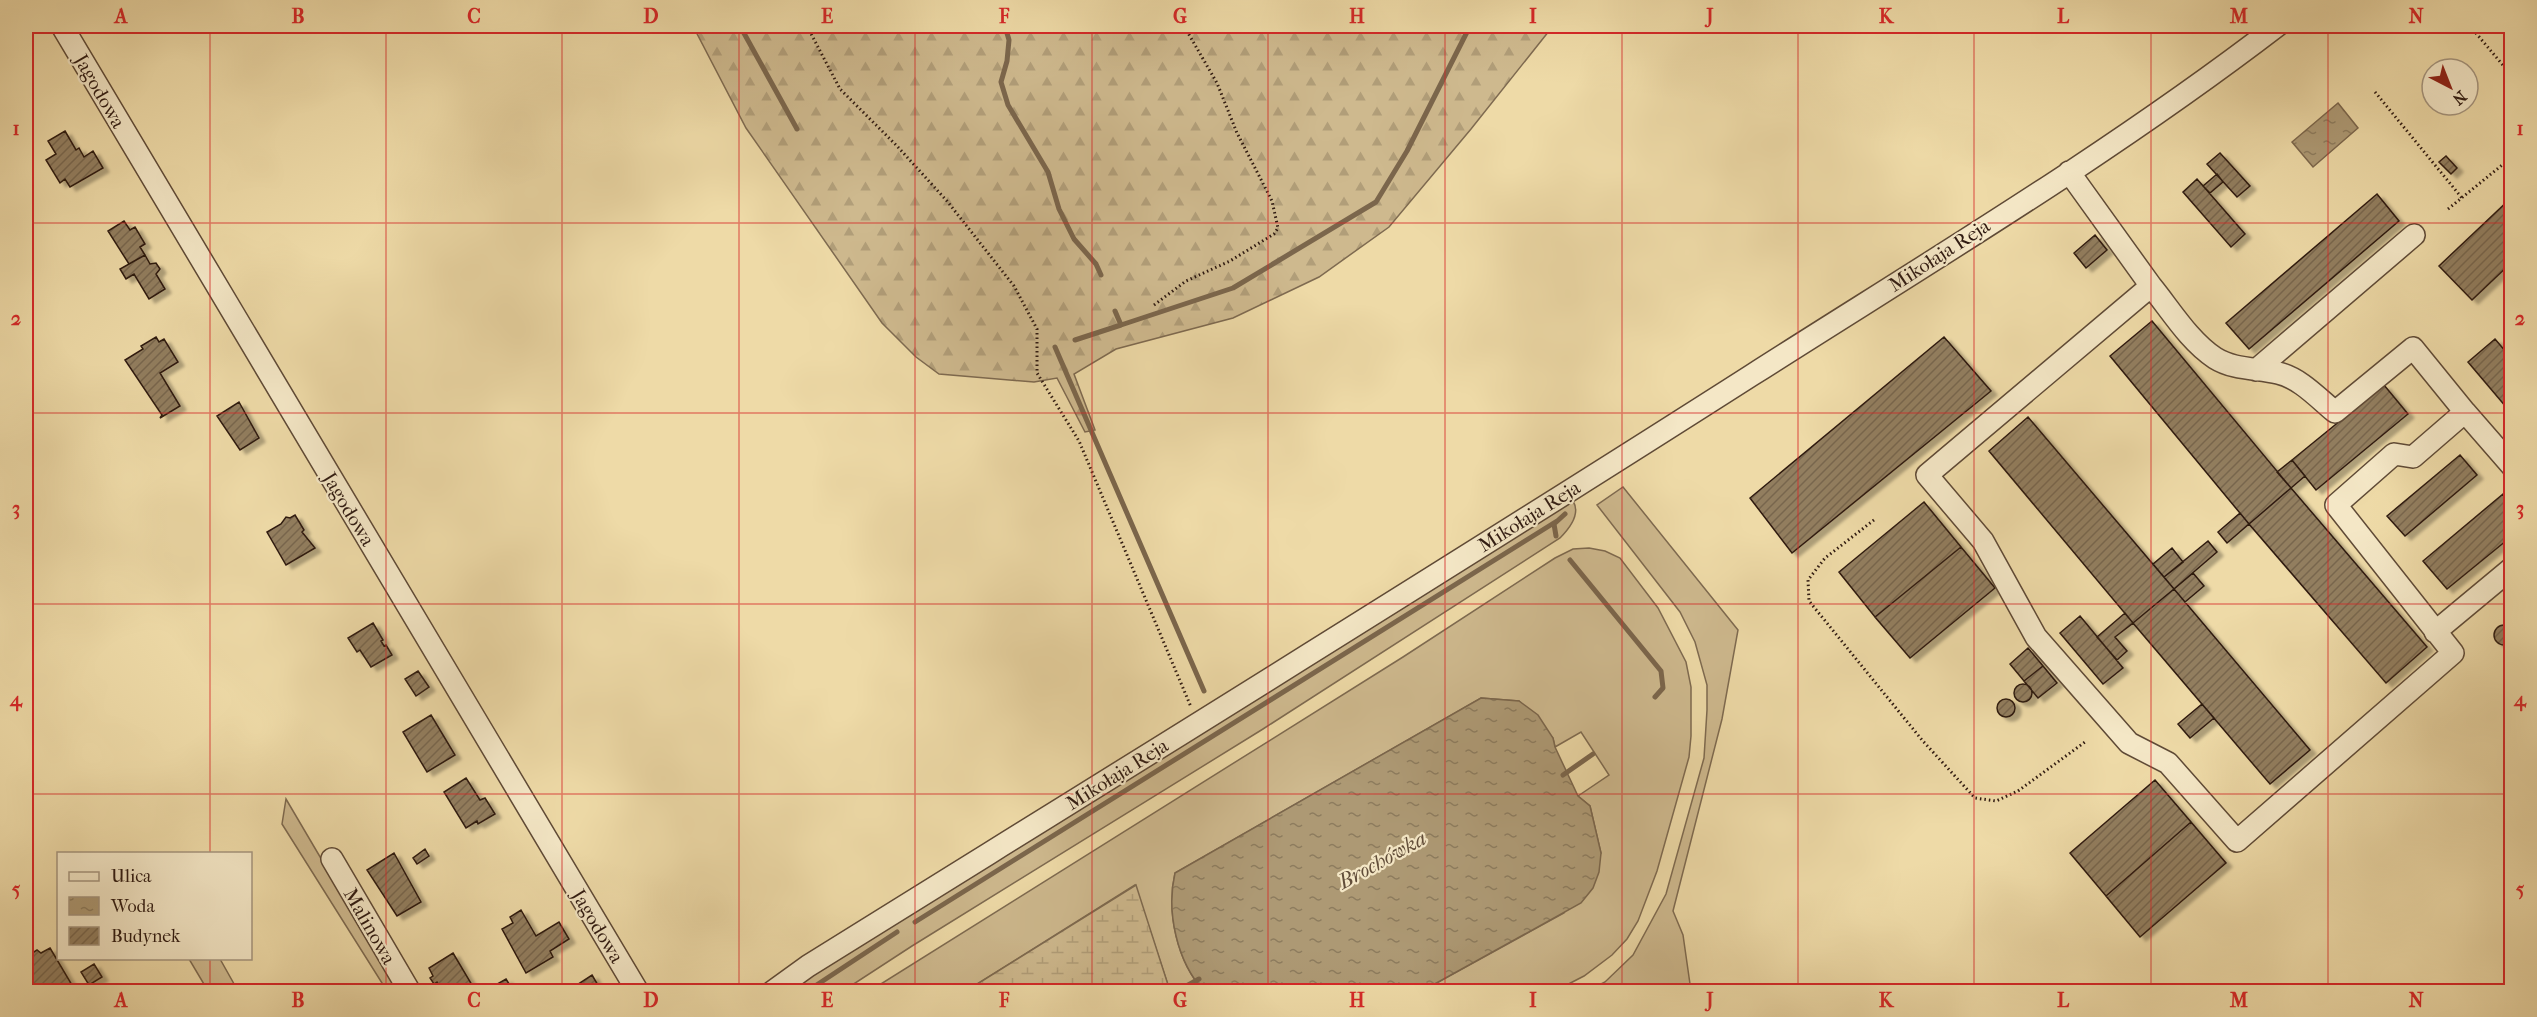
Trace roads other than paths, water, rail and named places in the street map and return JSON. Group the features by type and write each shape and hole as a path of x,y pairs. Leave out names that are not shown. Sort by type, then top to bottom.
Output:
{"street":[{"name":"Jagodowa","path":"62,26 638,992"},
{"name":"Mikołaja Reja","path":"772,992 808,966 1602,471 2069,172 2232,60 2277,26"},
{"path":"2069,172 2151,285 2199,344 2217,359 2256,370 2280,373 2300,383 2335,412 2413,348 2511,466"},
{"path":"2256,370 2414,235"},
{"path":"2151,285 1927,475 1983,541 2036,637 2129,743 2168,763 2237,841 2453,653 2336,505 2394,454 2413,457 2465,412"},
{"path":"2435,632 2511,568"},
{"name":"Malinowa","path":"332,859 410,992"}],"water":[{"path":"2338,103 2358,128 2313,167 2292,142"},
{"path":"1481,698 1519,701 1538,715 1553,738 1578,796 1590,806 1601,853 1599,872 1593,888 1581,903 1422,991 1204,991 1187,966 1176,936 1172,904 1175,873"}],"waterway":[{"path":"740,26 797,129"},
{"path":"1005,26 1009,40 1007,61 1001,82 1008,105 1048,172 1059,209 1074,239 1096,264 1101,275"},
{"path":"1121,325 1233,288 1376,202 1407,151 1470,26"},
{"path":"1075,340 1121,325 1115,311"},
{"path":"1055,347 1204,691"},
{"name":"Brochówka","path":"1556,536 1554,524 1565,514"},
{"path":"915,922 1557,521"},
{"name":"Brochówka","path":"1570,560 1661,671 1663,688 1655,697"},
{"name":"Brochówka","path":"1563,775 1593,754"},
{"path":"806,992 897,932"},
{"name":"Brochówka","path":"1181,989 1199,979"}]}
